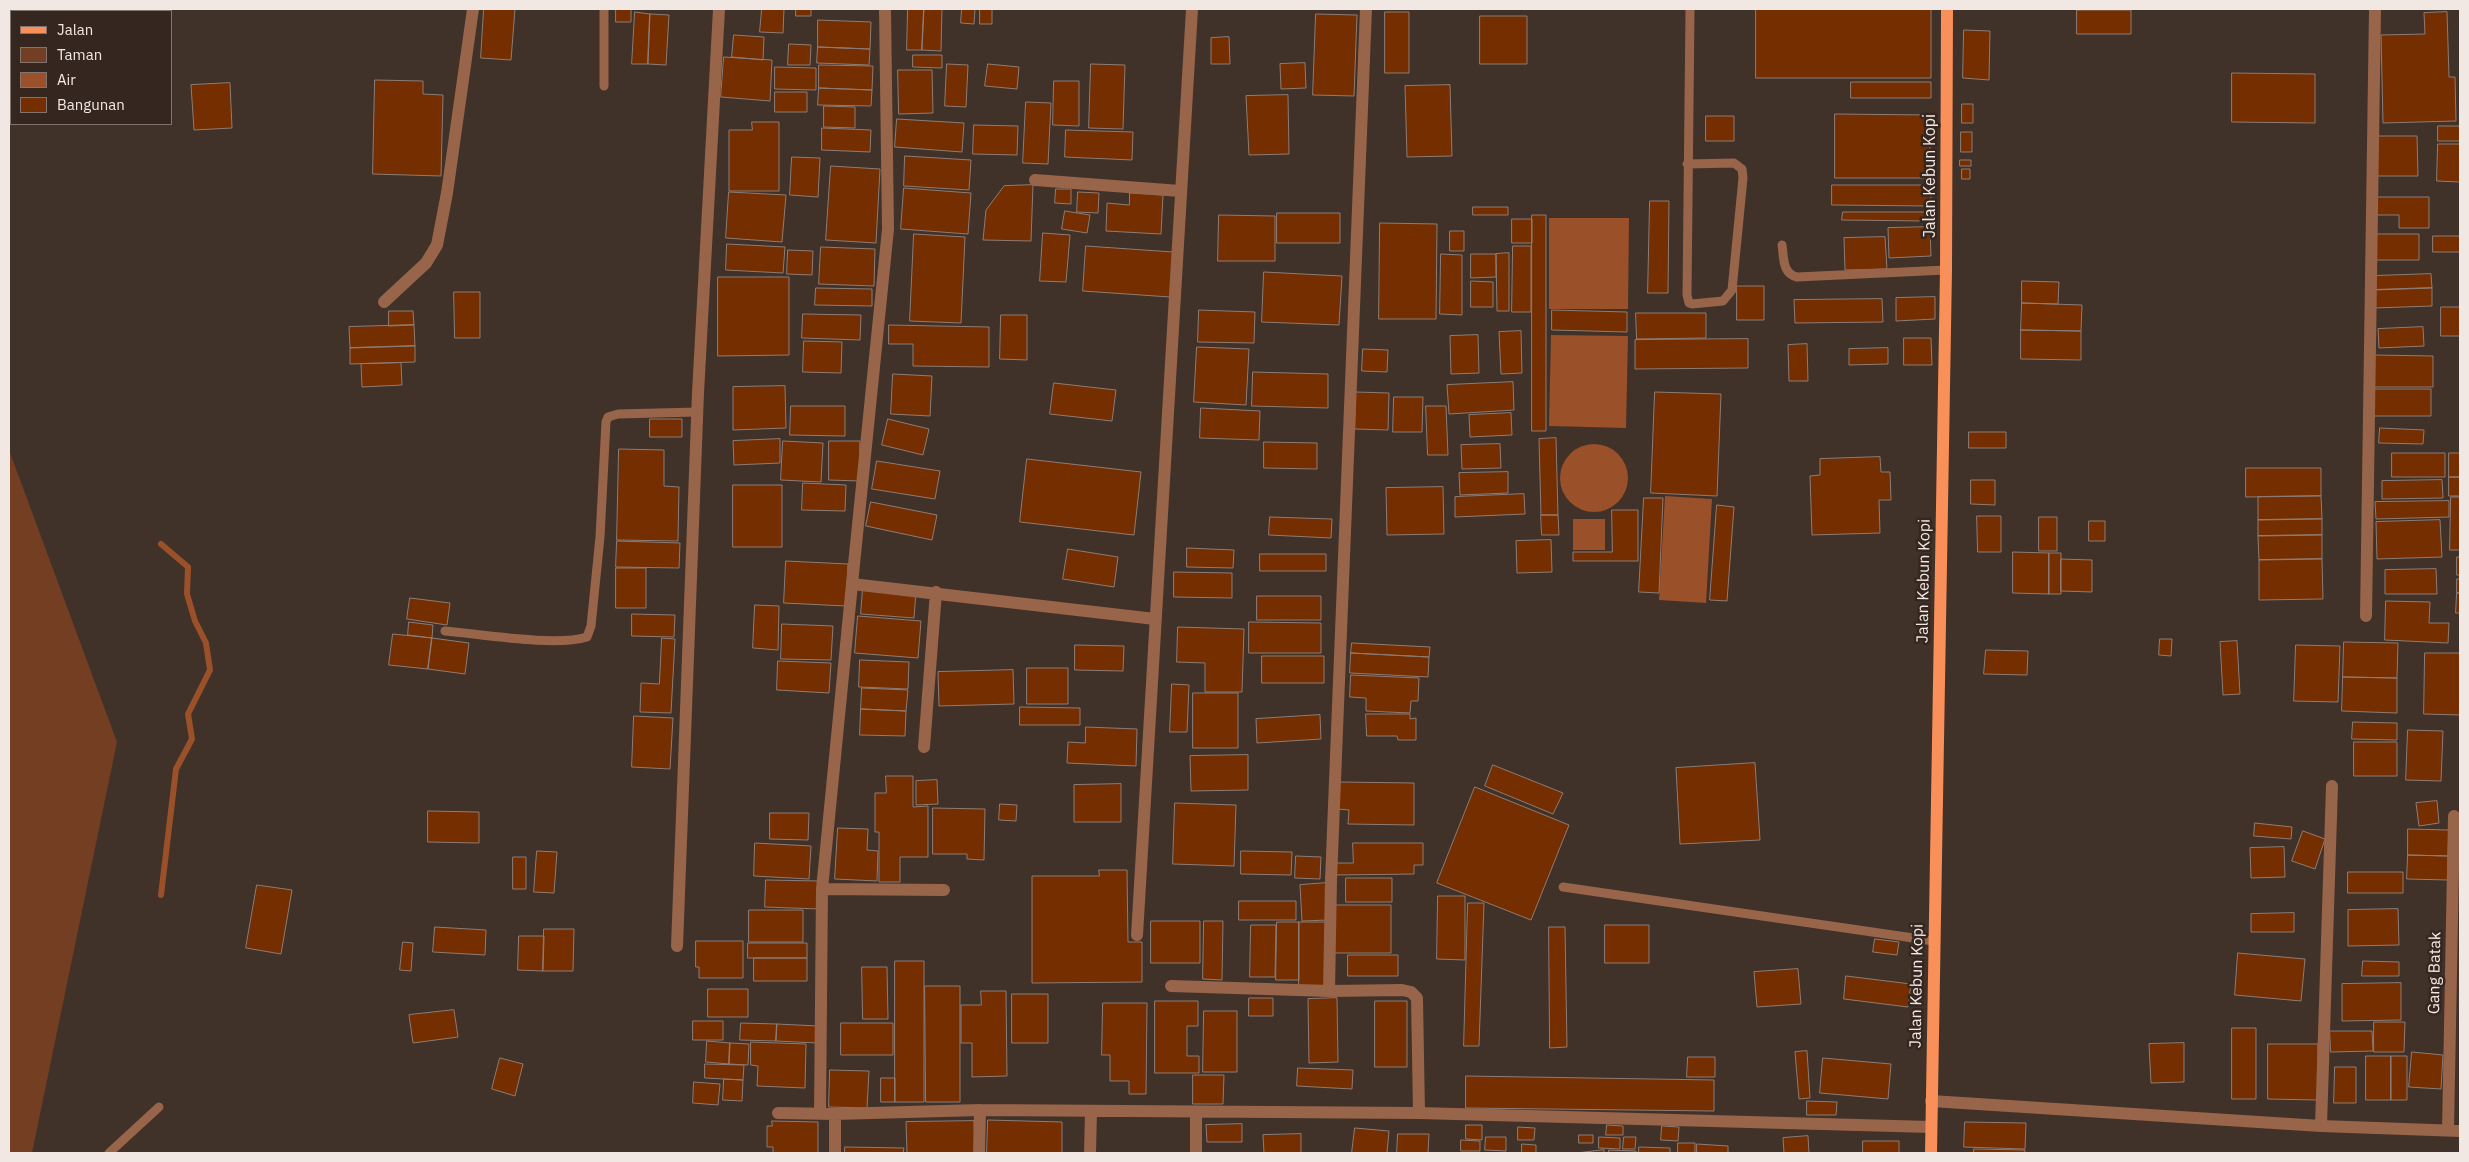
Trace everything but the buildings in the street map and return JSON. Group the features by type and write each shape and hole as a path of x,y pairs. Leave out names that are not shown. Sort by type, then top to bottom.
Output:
{"main road":[{"name":"Jalan Kebun Kopi","path":"1931,1153 1946,270 1947,9"}],"street":[{"path":"384,302 426,262 437,245 447,193 473,9"},
{"path":"677,946 697,412 719,9"},
{"path":"820,1113 822,889 888,229 885,9"},
{"path":"1137,935 1192,9"},
{"path":"1330,991 1331,880 1366,9"},
{"path":"2366,616 2375,9"},
{"path":"1035,180 1180,191"},
{"path":"852,584 936,592 1155,619"},
{"path":"924,747 936,592"},
{"path":"2320,1126 2332,786"},
{"name":"Gang Batak","path":"2454,816 2454,1131"},
{"path":"822,889 944,890"},
{"path":"1171,986 1330,991 1402,990 1411,992 1416,998 1419,1113"},
{"path":"1931,1101 2320,1126 2454,1131"},
{"path":"778,1113 835,1114 980,1110 1196,1113 1419,1113 1931,1127"},
{"path":"979,1153 980,1110"},
{"path":"1090,1153 1091,1112"},
{"path":"1196,1113 1196,1153"},
{"path":"835,1114 835,1153"}],"lane":[{"path":"604,9 604,86"},
{"path":"1687,164 1734,163 1742,169 1743,178 1732,290 1724,301 1692,304 1688,299 1687,164 1690,9"},
{"path":"1782,245 1786,270 1792,276 1797,277 1946,270"},
{"path":"445,631 536,639 576,640 587,637 592,626 600,537 606,422 608,417 618,414 697,412"},
{"path":"1562,887 1934,941"},
{"path":"109,1153 159,1107"}],"green space":[{"path":"9,450 117,742 32,1153 9,1153"}],"water":[{"path":"1549,218 1629,218 1628,309 1549,309"},
{"path":"1551,335 1628,336 1626,428 1549,426"},
{"path":"1587,444 1601,444 1613,449 1623,459 1628,471 1628,485 1623,497 1613,507 1601,512 1587,512 1575,507 1565,497 1560,485 1560,471 1565,459 1575,449"},
{"path":"1665,496 1712,499 1706,603 1659,600"},
{"path":"1573,519 1605,519 1605,550 1573,550"}],"waterway":[{"path":"161,544 188,567 187,594 195,621 206,643 210,670 188,714 192,739 176,769 161,895"}]}
